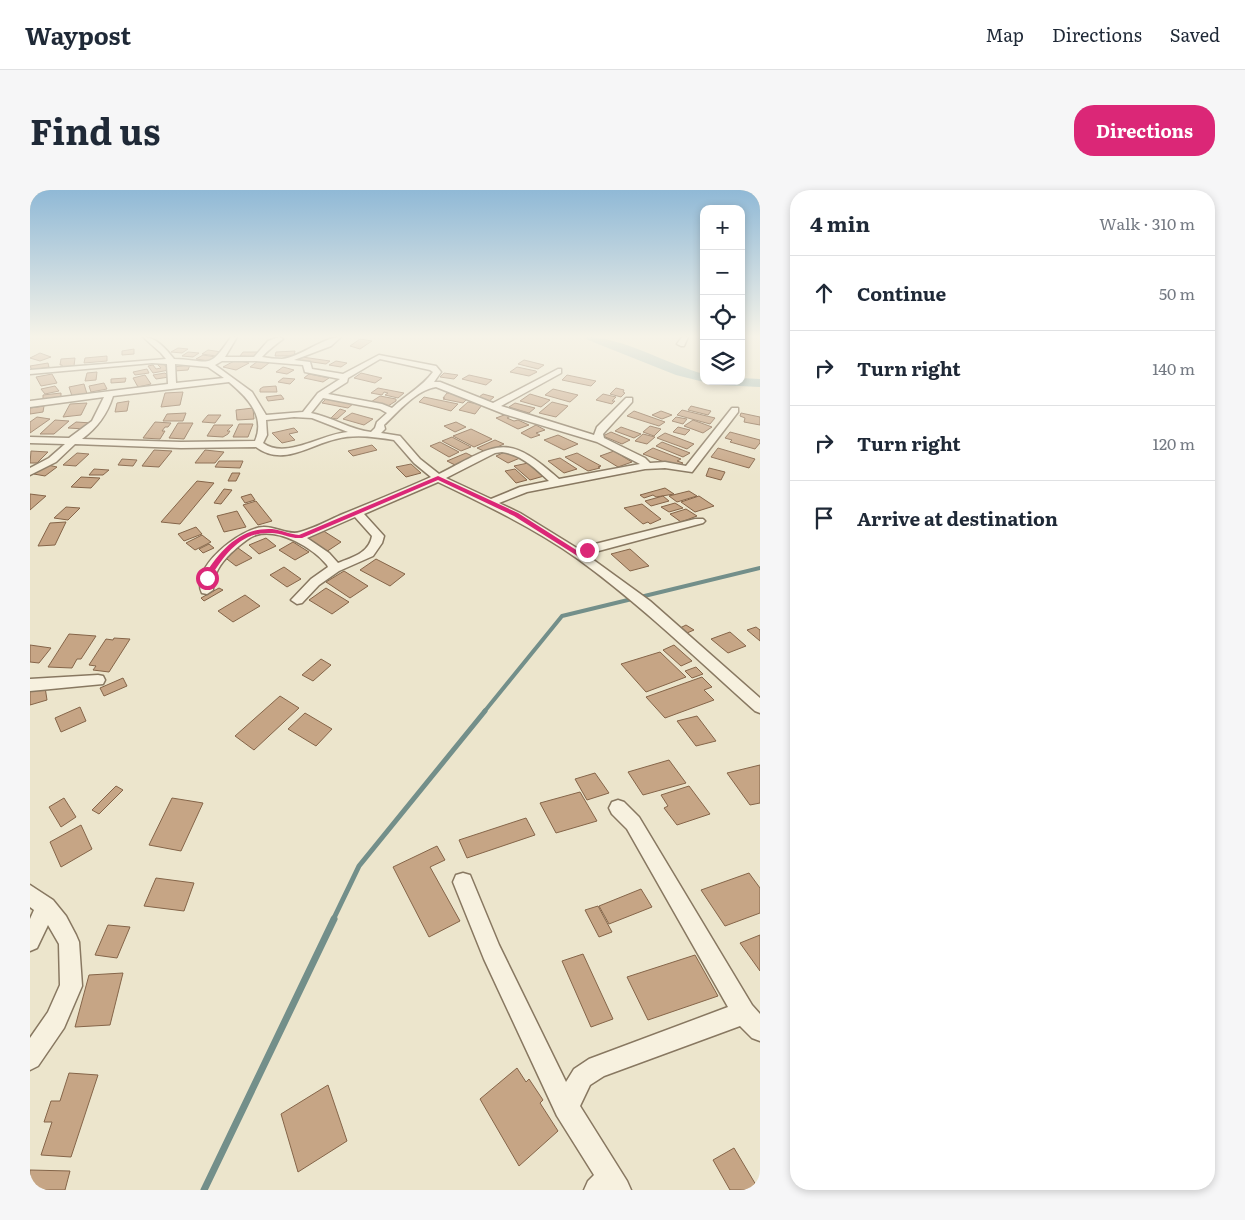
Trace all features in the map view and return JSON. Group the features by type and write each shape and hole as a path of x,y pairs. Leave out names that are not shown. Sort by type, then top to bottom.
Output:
{"street":[{"path":"30,404 185,384"},
{"path":"237,384 249,394 262,415 262,434 258,444"},
{"path":"306,414 308,408 321,395 338,384"},
{"path":"374,434 380,429 380,424 393,412 431,384 446,386 459,394 499,409 600,440 642,460 645,466"},
{"path":"499,409 496,406 498,404 535,384"},
{"path":"30,472 46,465 61,455 70,442 92,427 105,411 109,394"},
{"path":"321,395 359,401 393,412"},
{"path":"600,440 598,434 600,429 629,400"},
{"path":"494,504 506,496 524,489 645,466 665,465 688,470 735,410"},
{"path":"262,418 306,414 323,417 339,426 361,433"},
{"path":"30,440 181,445 258,444 263,449 274,453 292,451 335,436 361,433 397,438 417,461 438,478 516,515 581,556 645,604 760,707"},
{"path":"207,590 207,578 218,559 234,544 250,533 272,531 287,536 300,536 438,478 493,450 502,448 516,452 528,459 556,482"},
{"path":"478,497 506,496"},
{"path":"297,600 315,582 335,568 371,553 378,544 378,536 357,513"},
{"path":"581,556 587,550 647,536 699,520"},
{"path":"300,536 309,546 329,559 335,568"},
{"path":"30,685 98,680"},
{"path":"618,808 634,822 744,1013 760,1030"},
{"path":"463,882 491,952 566,1107 608,1186"},
{"path":"30,941 38,901"},
{"path":"30,1058 56,1020 71,986 69,942 58,923 38,901"},
{"path":"566,1107 582,1077 597,1067 744,1013"}],"building":[{"path":"40,384 53,384 41,386"},
{"path":"84,384 87,394 72,396 69,387"},
{"path":"104,384 107,389 91,392 89,386"},
{"path":"136,384 151,384 138,387"},
{"path":"580,384 593,384 591,386"},
{"path":"55,386 59,391 45,394 41,389"},
{"path":"276,386 277,392 260,392 260,389 263,387"},
{"path":"378,388 404,393 398,398 385,395 388,393 384,392 382,395 371,393"},
{"path":"616,388 624,390 623,392 625,393 621,397 610,394"},
{"path":"553,389 578,395 570,402 545,395"},
{"path":"183,392 180,405 161,407 165,393"},
{"path":"61,393 61,397 43,400 43,395"},
{"path":"447,393 469,397 463,403 443,399"},
{"path":"483,394 494,397 487,403 475,400"},
{"path":"530,394 550,400 541,407 520,401"},
{"path":"603,394 616,397 612,401 615,401 612,404 596,400"},
{"path":"281,395 284,399 268,401 266,397"},
{"path":"380,396 396,399 396,401 388,406 371,402"},
{"path":"328,397 354,403 348,408 322,403"},
{"path":"424,397 458,404 451,411 419,402"},
{"path":"129,401 127,411 115,412 117,403"},
{"path":"468,402 482,405 475,414 459,410"},
{"path":"552,402 568,406 556,417 539,413"},
{"path":"87,403 81,415 63,417 70,404"},
{"path":"515,403 535,408 529,413 509,407"},
{"path":"44,406 43,412 30,414 30,408"},
{"path":"691,406 711,411 708,415 688,410"},
{"path":"253,408 254,419 237,420 236,410"},
{"path":"340,409 346,411 337,419 331,418"},
{"path":"682,410 715,418 710,424 677,415"},
{"path":"634,411 665,422 659,426 627,416"},
{"path":"661,411 672,415 662,419 652,415"},
{"path":"186,413 183,421 163,421 167,414"},
{"path":"352,413 373,419 364,425 343,419"},
{"path":"741,413 760,417 760,425 744,422 745,418 740,416"},
{"path":"507,414 511,416 507,418 529,425 518,429 496,418"},
{"path":"208,415 221,415 215,423 202,422"},
{"path":"37,417 50,419 30,433 30,422"},
{"path":"676,417 687,419 683,424 672,421"},
{"path":"55,420 69,421 54,434 40,434"},
{"path":"693,420 712,427 703,433 684,426"},
{"path":"76,422 92,423 85,429 68,428"},
{"path":"155,422 171,423 162,431 165,431 160,439 143,438"},
{"path":"456,422 466,427 455,432 444,426"},
{"path":"178,423 193,423 184,439 169,438"},
{"path":"239,424 253,424 248,437 233,437"},
{"path":"214,425 233,425 227,431 230,431 228,434 223,437 207,436"},
{"path":"536,425 545,430 536,433 540,435 531,438 521,433"},
{"path":"650,426 661,429 654,436 643,432"},
{"path":"621,427 641,434 634,438 615,431"},
{"path":"678,427 690,430 685,435 673,432"},
{"path":"294,428 298,432 289,434 295,440 282,443 272,433"},
{"path":"471,429 492,439 474,447 453,436"},
{"path":"611,432 630,440 622,444 603,436"},
{"path":"730,432 760,440 760,443 755,449 730,442 732,440 725,438"},
{"path":"665,433 694,444 687,449 657,438"},
{"path":"643,434 655,437 647,444 635,441"},
{"path":"558,435 578,444 564,450 544,440"},
{"path":"452,437 471,447 461,451 442,441"},
{"path":"495,440 504,444 486,452 477,448"},
{"path":"440,442 459,452 449,457 430,446"},
{"path":"662,442 690,453 683,457 656,446"},
{"path":"372,445 377,450 353,456 348,451"},
{"path":"653,448 681,459 677,461 683,463 679,466 672,465 643,454"},
{"path":"718,448 755,459 749,468 711,457"},
{"path":"154,450 172,451 159,467 142,466"},
{"path":"205,450 224,452 215,463 195,463"},
{"path":"31,451 48,452 37,463 30,463"},
{"path":"507,451 520,458 508,463 496,456"},
{"path":"614,451 632,462 618,467 600,456"},
{"path":"77,453 89,454 76,466 63,465"},
{"path":"466,453 476,458 457,466 447,461"},
{"path":"577,453 601,466 598,467 600,468 588,471 565,457"},
{"path":"560,458 577,469 564,473 548,461"},
{"path":"122,459 137,460 133,466 118,465"},
{"path":"219,461 243,461 240,468 215,467"},
{"path":"528,463 544,476 530,480 514,466"},
{"path":"411,464 421,473 406,477 396,467"},
{"path":"48,465 57,467 45,476 34,474"},
{"path":"709,468 725,472 721,480 706,476"},
{"path":"94,469 109,470 103,475 89,475"},
{"path":"515,469 527,480 516,483 505,471"},
{"path":"232,473 240,473 236,481 228,481"},
{"path":"81,477 100,478 91,488 71,487"},
{"path":"197,481 214,483 180,524 161,522"},
{"path":"665,488 674,494 656,497 653,495 644,498 640,495"},
{"path":"224,489 232,490 221,504 214,503"},
{"path":"689,491 697,496 677,502 669,496"},
{"path":"30,494 46,496 30,510"},
{"path":"251,494 255,500 245,503 241,497"},
{"path":"663,496 669,501 651,506 645,501"},
{"path":"699,496 714,506 695,512 681,502"},
{"path":"256,501 272,521 258,525 243,505"},
{"path":"675,503 683,508 669,512 661,507"},
{"path":"642,504 661,519 650,524 648,522 643,524 624,508"},
{"path":"66,507 80,508 68,520 54,518"},
{"path":"686,509 697,516 681,522 670,514"},
{"path":"237,511 246,527 224,532 217,516"},
{"path":"66,522 55,545 38,546 50,523"},
{"path":"196,527 202,534 184,541 178,534"},
{"path":"322,530 341,542 326,552 302,538"},
{"path":"202,535 211,542 195,550 186,543"},
{"path":"266,538 276,546 259,554 249,545"},
{"path":"293,542 309,552 295,560 279,550"},
{"path":"209,544 214,548 203,553 199,549"},
{"path":"238,548 252,558 236,566 223,556"},
{"path":"630,549 649,566 630,571 611,554"},
{"path":"376,559 405,574 390,586 360,570"},
{"path":"284,567 301,579 287,587 270,575"},
{"path":"344,571 368,586 350,598 326,582"},
{"path":"219,588 223,590 204,601 201,598"},
{"path":"326,588 349,602 332,614 309,600"},
{"path":"245,595 260,606 233,622 218,611"},
{"path":"686,625 694,630 687,633 680,628"},
{"path":"756,627 760,630 760,641 747,630"},
{"path":"730,632 746,646 728,653 711,639"},
{"path":"69,634 96,636 81,659 77,659 72,668 48,667"},
{"path":"114,638 130,639 109,672 93,670 96,666 89,665 106,639 113,640"},
{"path":"30,645 51,648 39,663 30,662"},
{"path":"674,645 692,661 681,666 663,650"},
{"path":"660,652 686,677 646,692 621,664"},
{"path":"321,659 331,665 313,681 302,675"},
{"path":"696,667 703,674 692,678 685,671"},
{"path":"702,677 712,687 704,690 714,700 665,718 646,697"},
{"path":"123,678 127,686 104,696 100,688"},
{"path":"45,687 47,700 30,705 30,691"},
{"path":"280,696 299,708 254,750 235,736"},
{"path":"80,707 86,721 61,732 55,718"},
{"path":"305,713 332,729 316,746 288,729"},
{"path":"697,716 716,741 696,746 677,721"},
{"path":"669,760 686,783 643,795 628,772"},
{"path":"760,765 760,803 750,805 727,773"},
{"path":"595,773 609,793 587,800 575,779"},
{"path":"116,786 123,790 99,814 92,810"},
{"path":"689,786 710,814 677,825 664,808 668,806 661,795"},
{"path":"580,792 597,821 556,833 540,803"},
{"path":"64,798 76,817 61,827 49,807"},
{"path":"172,798 203,803 181,851 149,845"},
{"path":"526,818 535,835 467,858 459,840"},
{"path":"81,825 92,849 61,867 50,842"},
{"path":"437,846 445,860 430,867 460,921 429,937 393,867"},
{"path":"749,873 760,888 760,913 725,926 701,890"},
{"path":"156,878 194,883 184,911 144,906"},
{"path":"641,889 652,907 609,924 599,906"},
{"path":"598,906 612,932 599,937 585,910"},
{"path":"108,925 130,927 117,958 95,955"},
{"path":"760,935 760,971 740,943"},
{"path":"583,954 613,1019 591,1027 562,961"},
{"path":"695,955 718,996 648,1020 627,977"},
{"path":"123,973 110,1025 75,1027 89,975"},
{"path":"517,1068 526,1082 529,1079 543,1100 540,1103 558,1131 519,1166 480,1099"},
{"path":"69,1073 98,1075 71,1157 41,1155 52,1122 44,1122 51,1101 60,1101"},
{"path":"328,1085 347,1141 298,1172 281,1114"},
{"path":"734,1148 759,1190 730,1190 713,1160"},
{"path":"30,1170 70,1171 65,1190 30,1190"}],"waterway":[{"path":"484,712 562,616 760,568"},
{"path":"333,920 359,866 485,711"},
{"path":"204,1190 334,919"}],"route":[{"path":"207,578 218,559 234,544 250,533 264,530 287,536 300,536 438,478 516,515 581,556 587,550"}]}
